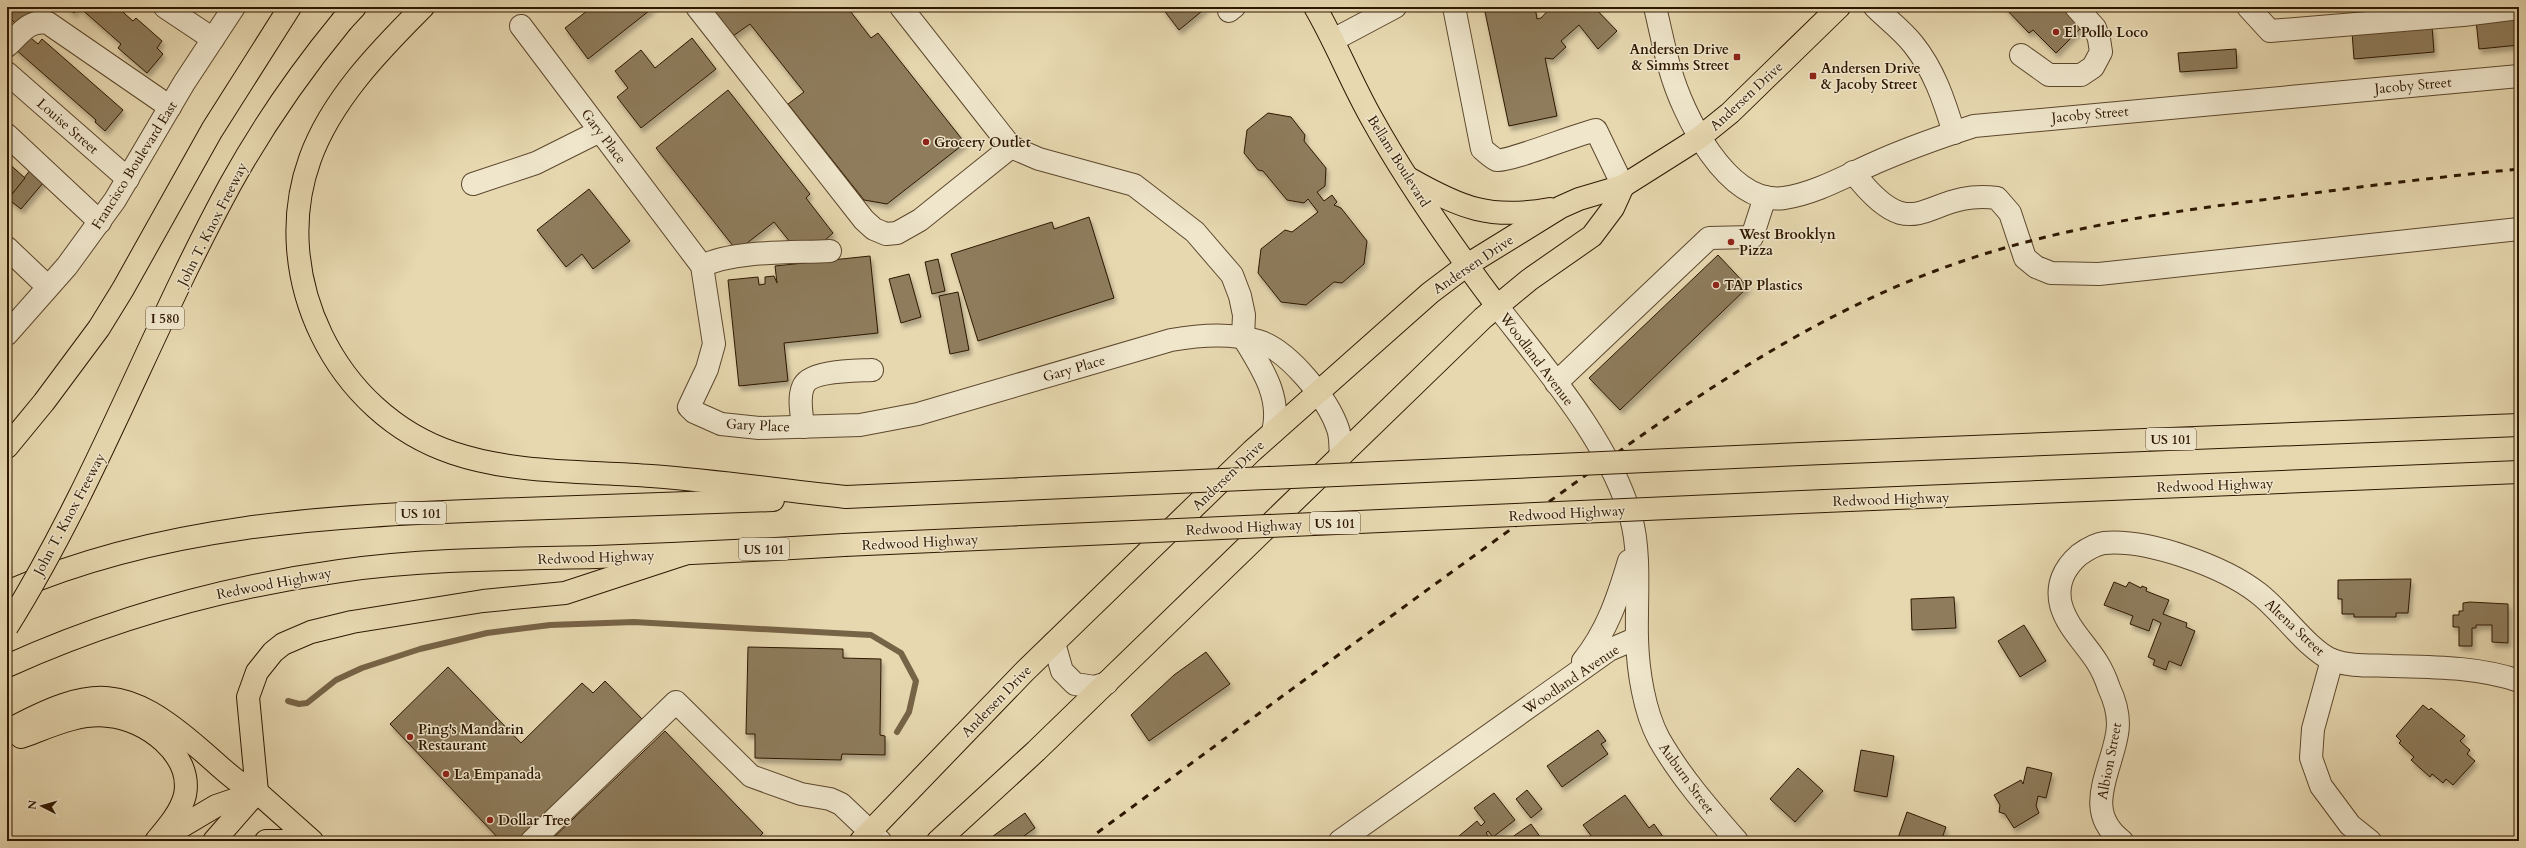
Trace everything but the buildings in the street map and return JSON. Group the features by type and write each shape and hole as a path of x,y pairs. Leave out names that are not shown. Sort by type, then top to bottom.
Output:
{"main road":[{"path":"7,447 44,402 103,321 228,104 290,7"},
{"path":"228,104 301,7"},
{"path":"423,7 384,48 330,117 310,158 299,202 297,245 300,274 306,297 326,344 352,382 377,408 411,434 451,452 480,460 532,468 685,479 846,497"},
{"name":"Bellam Boulevard","path":"1315,7 1333,40 1371,118 1406,177 1497,306"},
{"name":"Andersen Drive","path":"870,838 1054,643 1273,432 1430,293 1467,265 1561,207 1585,197 1623,186 1699,138 1730,113 1839,7"},
{"name":"John T. Knox Freeway","path":"7,626 50,554 92,473 230,184 278,107 348,14"},
{"path":"1406,177 1446,198 1481,211 1510,215 1561,207"},
{"path":"938,841 1107,683 1497,306 1592,236 1613,208 1623,186"},
{"name":"US 101","path":"7,592 75,567 149,545 194,535 285,522 438,512 846,497 1823,453 2519,424"},
{"name":"Redwood Highway","path":"7,666 76,637 165,607 295,578 383,566 430,562 684,554 844,545 1826,501 2519,472"},
{"path":"214,841 257,792 248,697 257,672 273,652 283,644 297,637 328,627 394,614 565,592 684,554"},
{"path":"7,731 44,712 77,700 113,698 127,701 142,707 166,721 238,782 257,792 312,841"},
{"path":"7,742 51,726 95,715 124,718 157,736 175,754 184,776 186,787 181,806 156,841"},
{"path":"156,841 216,806 257,792"},
{"path":"266,841 291,841"}],"street":[{"path":"165,7 213,39"},
{"name":"Francisco Boulevard East","path":"7,334 48,287 100,222 128,180 170,107 234,7"},
{"path":"697,7 864,220 874,229 886,234 910,227 1011,147"},
{"path":"901,7 1011,147 1039,160 1134,185 1183,222 1207,245 1232,275 1242,302 1244,315 1243,337 1274,397 1277,408 1273,432"},
{"path":"1333,40 1394,7"},
{"path":"1454,7 1482,149 1497,160 1510,159 1577,134 1596,130 1623,186"},
{"name":"Jacoby Street","path":"1655,7 1670,70 1699,138 1727,174 1750,191 1765,197 1783,198 1808,192 1910,148 1974,126 2519,76"},
{"path":"1875,7 1912,42 1928,65 1944,98 1954,133"},
{"path":"2021,55 2049,75 2081,75 2093,67 2101,52 2100,39 2095,28 2076,7"},
{"path":"2249,7 2270,30 2416,12 2519,8"},
{"path":"7,46 28,25 37,22 48,23 170,107"},
{"name":"Gary Place","path":"521,26 702,266 714,344 706,369 689,406 694,412 721,424 759,428 860,425 918,414 1170,340 1196,336 1243,337 1270,346 1281,353 1318,393 1338,430 1341,456"},
{"name":"Louise Street","path":"7,73 128,180"},
{"path":"473,184 536,163 600,131"},
{"path":"7,135 100,222"},
{"path":"1853,172 1882,205 1893,212 1907,215 1918,214 1958,200 1981,196 1997,198 2010,213 2025,258 2036,267 2051,273 2098,274 2519,229"},
{"path":"1556,383 1709,238 1752,237 1765,197"},
{"path":"7,248 48,287"},
{"path":"702,266 714,260 738,257 830,251"},
{"name":"Woodland Avenue","path":"1340,841 1609,650 1637,638 1635,540 1632,519 1612,467 1556,383 1497,306"},
{"path":"803,427 801,395 803,385 810,379 821,374 872,370"},
{"path":"1567,680 1595,647 1604,630 1618,596 1635,540"},
{"name":"Altena Street","path":"2104,543 2133,544 2166,551 2227,574 2258,593 2315,649 2332,660 2348,664 2413,666 2486,673 2519,681"},
{"name":"Albion Street","path":"2104,543 2086,550 2070,564 2062,576 2060,596 2066,618 2098,664 2118,711 2118,734 2100,802 2110,832 2122,841"},
{"name":"Auburn Street","path":"1637,638 1644,691 1659,738 1674,762 1736,841"},
{"path":"1054,643 1062,671 1075,684 1095,687 1107,683"},
{"path":"2332,660 2323,701 2313,729 2311,758 2321,786 2350,825 2370,841"},
{"path":"532,841 676,702 751,776 794,792 830,799 841,804 870,838"}],"waterway":[{"path":"288,701 299,704 307,703 336,680 362,668 420,649 487,633 550,625 634,622 871,635 901,653 916,681 909,712 897,732"}],"railway":[{"path":"1086,841 1425,591 1681,408 1779,346 1881,293 1977,256 2061,233 2104,224 2190,210 2398,182 2519,169"}],"place":[{"name":"El Pollo Loco","path":"2056,32"},
{"name":"Andersen Drive & Simms Street","path":"1737,57"},
{"name":"Andersen Drive & Jacoby Street","path":"1813,76"},
{"name":"Grocery Outlet","path":"926,142"},
{"name":"West Brooklyn Pizza","path":"1731,242"},
{"name":"TAP Plastics","path":"1716,285"},
{"name":"Ping's Mandarin Restaurant","path":"410,737"},
{"name":"La Empanada","path":"446,774"},
{"name":"Dollar Tree","path":"490,820"}]}
